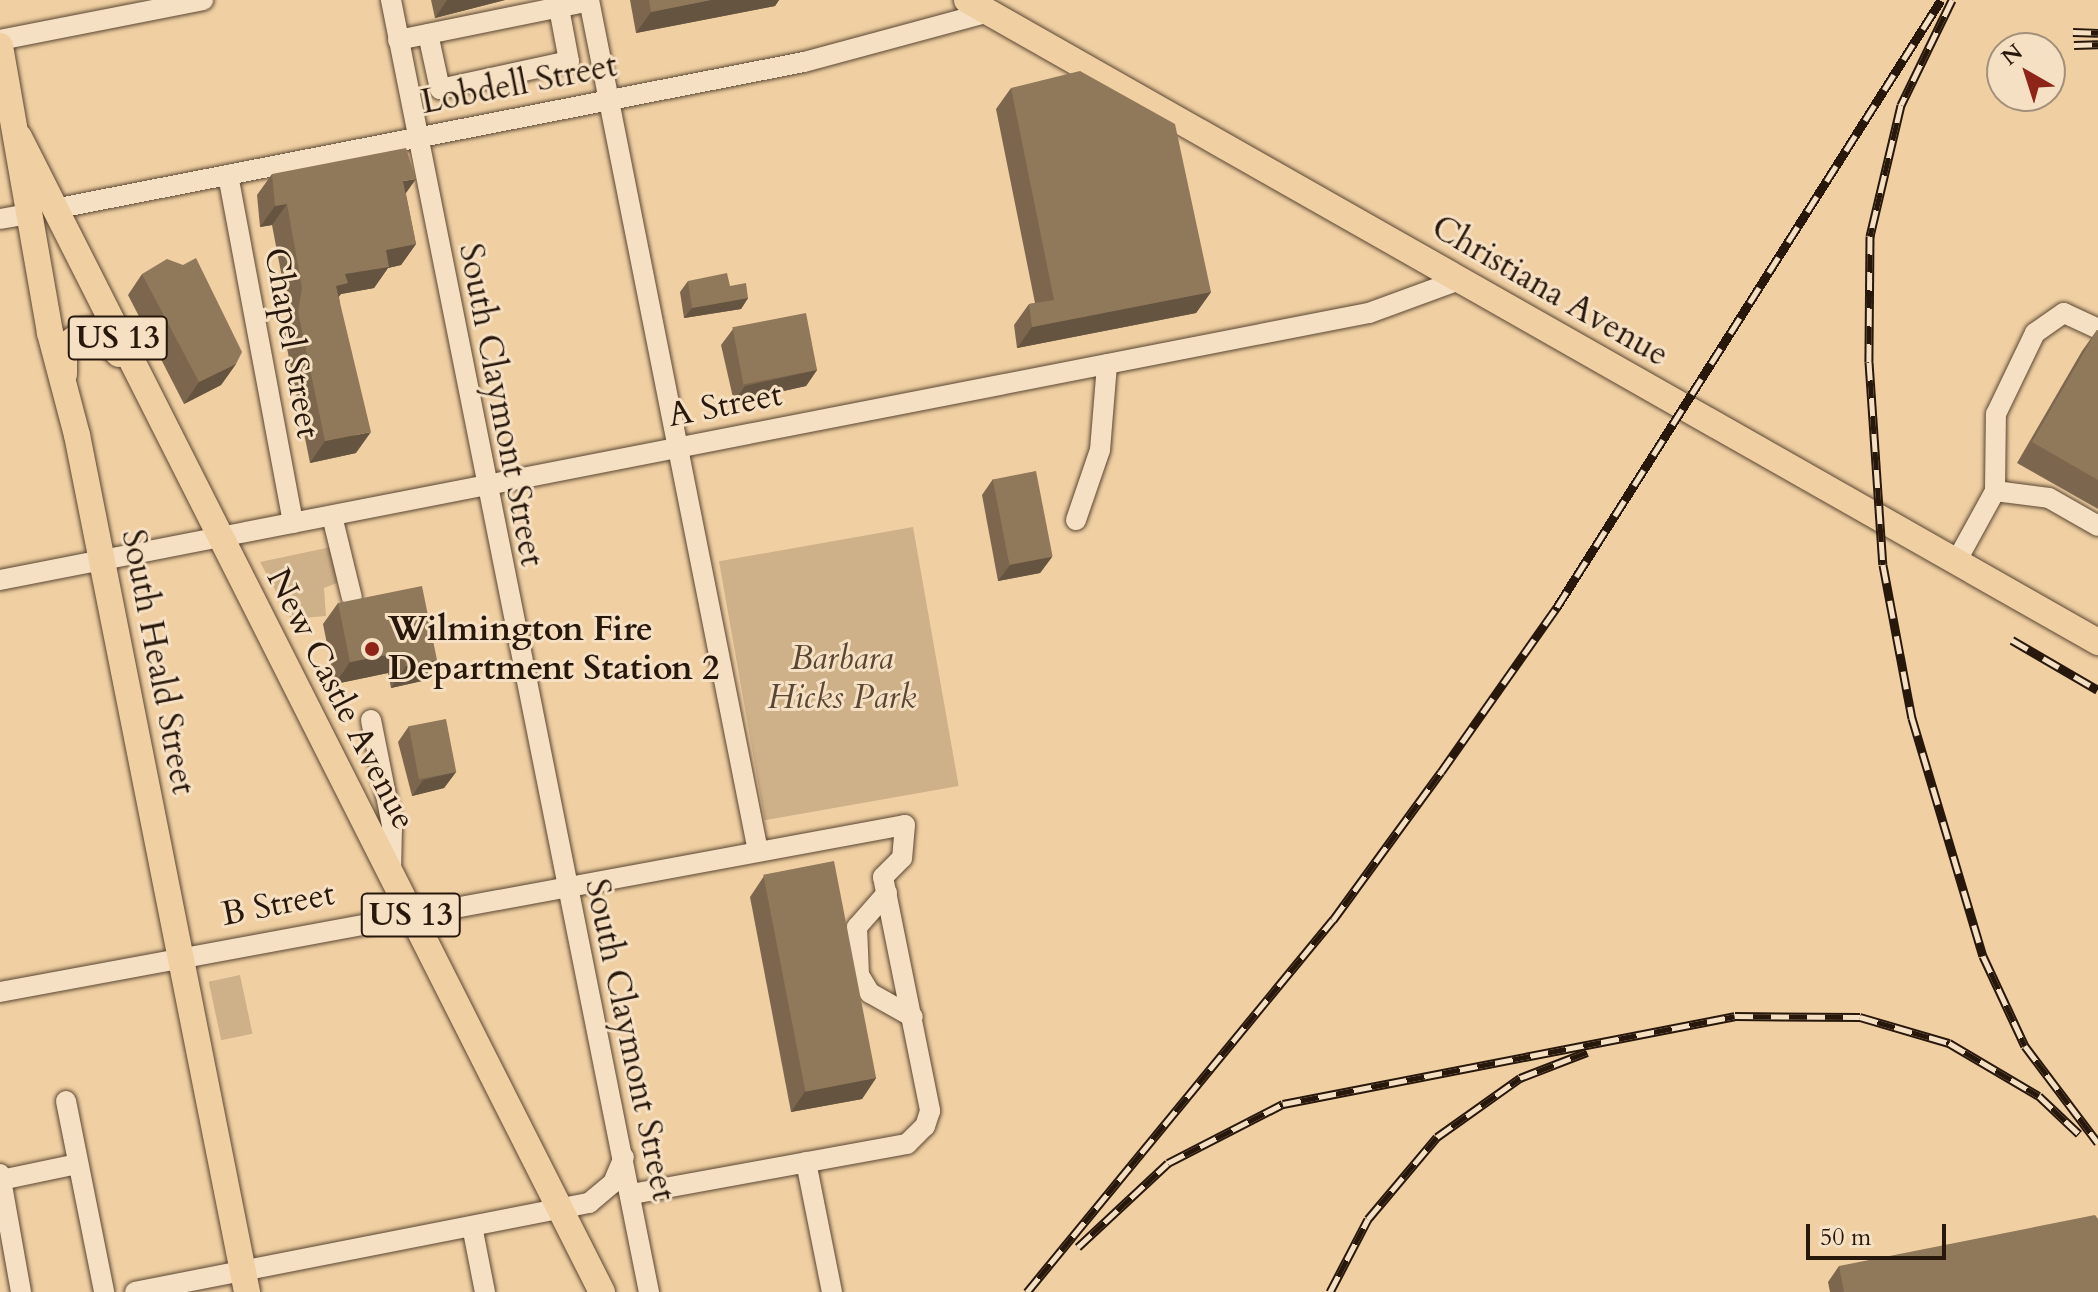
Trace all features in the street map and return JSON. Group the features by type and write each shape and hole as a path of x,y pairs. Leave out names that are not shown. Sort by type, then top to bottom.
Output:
{"main road":[{"name":"Christiana Avenue","path":"978,6 2098,642"},
{"name":"South Heald Street","path":"0,46 7,112 19,137 27,214 102,561 245,1281"},
{"name":"New Castle Avenue","path":"19,137 59,208 139,379 602,1292"},
{"path":"64,376 64,347 95,330 139,379"}],"street":[{"path":"0,40 203,0"},
{"name":"South Claymont Street","path":"391,0 415,137 564,885 624,1157 649,1292"},
{"path":"398,40 589,0 757,846"},
{"name":"Lobdell Street","path":"59,208 869,47 978,6"},
{"path":"428,34 440,89 569,61 559,8"},
{"name":"Chapel Street","path":"228,175 293,523"},
{"path":"0,219 27,214"},
{"name":"A Street","path":"0,580 1369,313 1459,280"},
{"path":"1956,562 1995,491 1996,414 2035,333 2064,313 2098,329"},
{"path":"1076,520 1100,450 1107,364"},
{"path":"1995,491 2049,498 2098,526"},
{"path":"332,516 352,598"},
{"path":"371,720 392,825 391,876"},
{"name":"B Street","path":"0,992 757,846 905,825 909,841 883,877 887,893"},
{"path":"631,1194 907,1144 930,1111 887,893"},
{"path":"887,893 857,927 859,975 870,993 913,1017"},
{"path":"66,1101 104,1292"},
{"path":"135,1292 245,1281 472,1226 561,1209 597,1199 624,1157"},
{"path":"806,1162 832,1292"},
{"path":"21,1292 1,1183 77,1164"},
{"path":"472,1226 485,1292"}],"green space":[{"name":"Barbara Hicks Park","path":"913,527 959,786 765,820 719,561"},
{"path":"331,547 337,583 324,588 326,616 291,619 260,562"},
{"path":"240,975 252,1034 221,1040 209,982"}],"building":[{"path":"649,0 711,0 651,12"},
{"path":"1080,71 1175,124 1211,292 1032,327 1029,304 1054,300 1011,88"},
{"path":"406,148 416,179 403,181 416,244 386,250 389,267 345,274 348,283 336,286 371,432 325,441 298,312 302,288 287,204 275,206 272,174"},
{"path":"196,258 242,352 236,364 199,382 142,274 167,259 183,265"},
{"path":"727,273 730,286 746,283 748,298 692,308 688,281"},
{"path":"806,313 817,370 743,384 732,327"},
{"path":"2098,330 2098,480 2032,442"},
{"path":"1036,471 1053,556 1009,565 993,479"},
{"path":"422,586 437,660 406,666 403,652 350,662 338,603"},
{"path":"446,719 456,772 419,779 409,726"},
{"path":"834,861 876,1078 805,1092 763,875"},
{"path":"2095,1215 2098,1219 2098,1292 1844,1292 1839,1266"}],"railway":[{"path":"1027,1292 1333,920 1441,772 1557,607 1941,0"},
{"path":"1952,0 1901,105 1870,236 1869,362 1883,565 1912,718 1983,956 2025,1046 2098,1143"},
{"path":"2073,32 2098,33"},
{"path":"2074,45 2098,44"},
{"path":"2012,640 2098,690"},
{"path":"1078,1247 1168,1163 1283,1104 1735,1016 1860,1017 1949,1043 2039,1096 2079,1134"},
{"path":"1330,1292 1368,1219 1437,1137 1520,1078 1587,1052"}],"place":[{"name":"Wilmington Fire Department Station 2","path":"372,649"}]}
